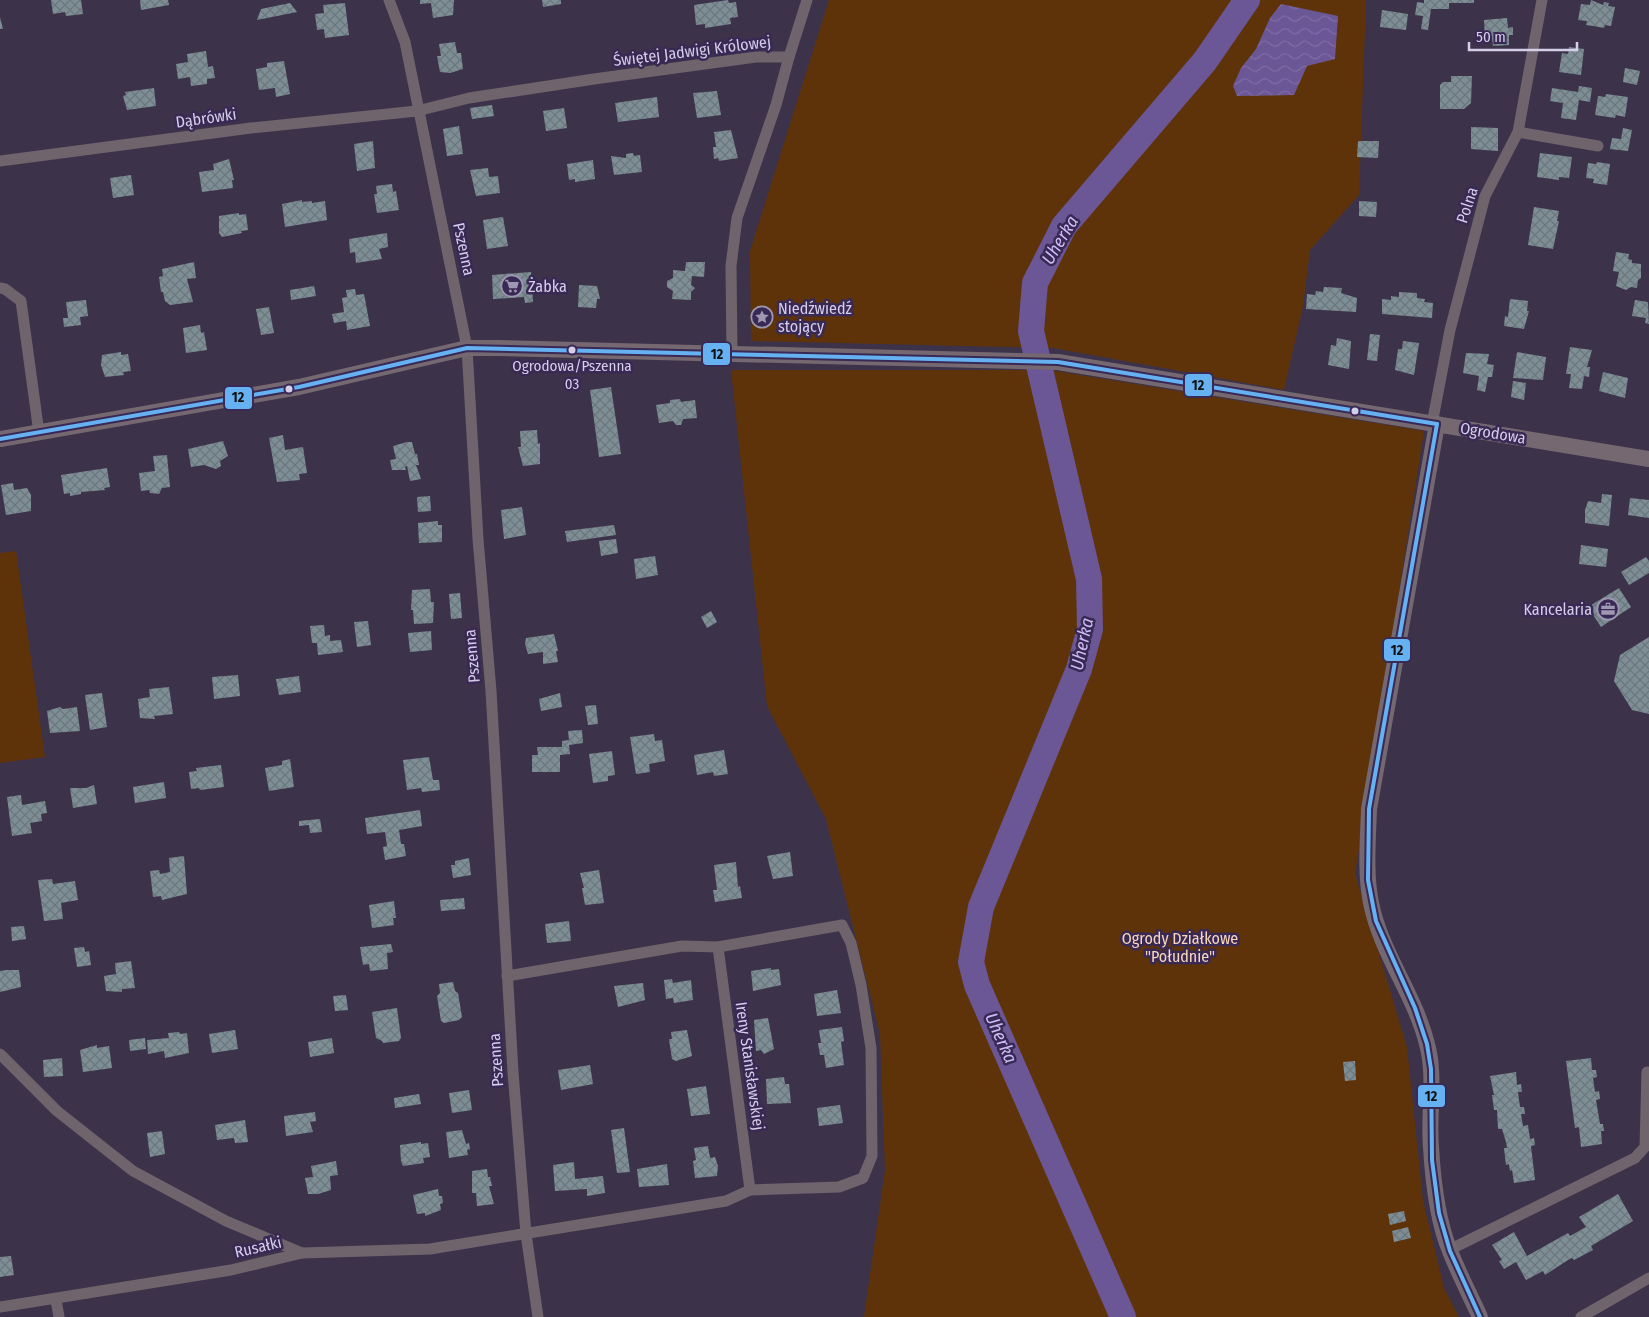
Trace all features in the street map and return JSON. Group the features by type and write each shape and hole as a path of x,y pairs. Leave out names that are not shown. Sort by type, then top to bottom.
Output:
{"street":[{"name":"Pszenna","path":"389,0 405,42 417,111 462,314 467,348 478,539 492,701 507,976 526,1234 538,1317"},
{"path":"789,57 808,0"},
{"name":"Polna","path":"1435,424 1450,330 1485,196 1518,132 1542,0"},
{"name":"Świętej Jadwigi Królowej","path":"417,111 469,98 585,81 756,57 789,57 776,105 741,205 734,231 731,266 732,353"},
{"name":"Dąbrówki","path":"0,161 252,128 417,111"},
{"path":"1518,132 1598,146"},
{"path":"0,288 5,288 21,301 39,433"},
{"name":"Ogrodowa","path":"0,439 300,387 467,348 1058,362 1649,459"},
{"path":"1435,424 1369,808 1367,853 1372,904 1390,956 1414,1008 1428,1046 1430,1146 1436,1196 1449,1250 1480,1317"},
{"path":"507,976 682,946 718,947 842,925 850,943 861,986 871,1048 872,1156 863,1178 839,1187 750,1190"},
{"name":"Ireny Stanisławskiej","path":"718,947 750,1190"},
{"path":"0,1054 57,1111 133,1171 226,1221 302,1253"},
{"path":"1449,1250 1636,1158 1645,1147 1647,1072"},
{"name":"Rusałki","path":"0,1308 231,1270 302,1253 430,1249 526,1234 726,1202 750,1190"},
{"path":"1581,1317 1649,1278"},
{"path":"56,1300 58,1317"}],"green space":[{"path":"829,0 1366,0 1359,195 1310,250 1303,306 1284,390 1053,348 751,341 750,251"},
{"name":"Ogrody Działkowe \"Południe\"","path":"731,370 1049,370 1424,431 1355,874 1407,1047 1423,1201 1444,1288 1459,1317 864,1317 885,1170 880,1034 826,819 767,706"},
{"path":"16,551 45,757 0,763 0,553"}],"water":[{"path":"1281,4 1338,16 1335,59 1307,66 1294,95 1237,96 1233,86 1241,68 1256,49 1270,18"}],"building":[{"path":"51,0 81,0 83,14 66,16 65,12 53,14"},
{"path":"140,0 168,0 169,5 141,10"},
{"path":"420,0 454,0 453,15 433,18 431,3 420,4"},
{"path":"542,0 561,0 561,4 543,7"},
{"path":"728,0 729,3 736,2 738,17 730,18 731,24 705,28 705,24 696,25 694,5"},
{"path":"1424,0 1474,0 1474,3 1449,3 1449,9 1431,9 1428,30 1421,29 1423,16 1415,15 1417,2 1424,3"},
{"path":"1591,0 1603,5 1604,2 1609,3 1608,6 1615,7 1611,26 1605,25 1604,28 1586,25 1587,21 1578,20 1581,4 1590,5"},
{"path":"290,3 297,12 257,20 261,9"},
{"path":"345,3 349,35 325,38 324,29 317,30 315,14 324,13 323,5"},
{"path":"1382,10 1408,14 1406,30 1380,27"},
{"path":"0,17 3,29 0,29"},
{"path":"1507,18 1508,28 1513,27 1513,35 1509,35 1509,45 1493,46 1492,38 1485,39 1484,20"},
{"path":"455,42 457,53 461,53 463,69 450,73 440,72 437,56 441,56 439,44"},
{"path":"1569,47 1584,49 1581,75 1559,72 1562,53 1568,54"},
{"path":"206,51 208,67 213,66 215,78 207,79 207,84 191,86 190,77 178,79 176,64 188,62 187,54"},
{"path":"284,61 290,94 276,97 275,88 259,90 256,69 267,67 267,63"},
{"path":"1625,68 1640,71 1637,85 1623,82"},
{"path":"1451,76 1472,76 1471,103 1464,109 1440,109 1440,85 1443,82 1451,82"},
{"path":"1579,86 1592,88 1590,102 1579,100 1576,120 1561,118 1563,103 1550,101 1552,88 1578,92"},
{"path":"154,88 156,106 127,110 123,96 126,95 125,92"},
{"path":"717,91 721,115 697,118 693,93"},
{"path":"1606,94 1628,97 1625,117 1616,115 1615,118 1595,115 1598,96 1605,97"},
{"path":"657,97 659,117 618,122 615,103"},
{"path":"492,105 494,116 472,119 470,108"},
{"path":"564,108 567,128 546,131 543,111"},
{"path":"459,126 463,154 447,156 443,129"},
{"path":"1471,127 1498,128 1498,151 1471,149"},
{"path":"1623,128 1632,130 1628,151 1610,149 1612,138 1621,139"},
{"path":"731,130 738,158 719,161 718,158 714,159 713,147 716,147 714,132"},
{"path":"373,141 375,168 357,171 354,144"},
{"path":"1358,141 1379,141 1378,158 1357,157"},
{"path":"633,153 634,156 640,155 642,172 614,175 611,156 626,158 626,154"},
{"path":"1540,153 1572,157 1569,178 1559,177 1559,180 1537,177"},
{"path":"229,159 234,180 232,180 233,188 202,192 199,172 214,170 213,164"},
{"path":"593,160 595,179 575,182 575,179 569,180 567,164"},
{"path":"1597,162 1610,164 1607,185 1593,183 1594,179 1586,178 1588,163 1596,164"},
{"path":"488,168 489,177 498,176 500,193 476,196 470,170"},
{"path":"131,175 134,195 113,198 110,178"},
{"path":"392,184 393,192 396,191 399,210 377,213 374,194 377,194 376,186"},
{"path":"302,200 302,202 312,201 312,203 325,201 327,220 285,227 282,204"},
{"path":"1359,201 1377,202 1376,217 1359,216"},
{"path":"1534,207 1559,211 1557,221 1559,221 1553,249 1528,245"},
{"path":"239,213 239,215 246,214 248,230 222,237 219,233 219,216"},
{"path":"503,217 508,246 487,249 483,220"},
{"path":"387,233 388,247 379,249 382,259 356,263 355,252 350,253 349,239"},
{"path":"1616,252 1629,254 1628,259 1632,260 1632,263 1641,264 1641,278 1638,280 1637,288 1631,287 1626,290 1616,286 1619,272 1613,271"},
{"path":"194,262 196,278 187,279 193,302 170,305 165,301 163,292 161,292 159,277 163,276 162,269"},
{"path":"686,262 705,262 704,277 692,276 691,285 695,288 691,292 691,300 672,299 673,291 667,287 667,281 673,278 673,270 685,271"},
{"name":"Żabka","path":"531,272 533,302 525,303 524,297 493,299 492,275"},
{"path":"579,285 597,286 600,299 597,299 596,308 578,307"},
{"path":"314,286 316,296 291,300 290,290"},
{"path":"1324,287 1342,288 1341,293 1357,298 1356,312 1306,309 1307,294 1315,295 1316,291 1323,292"},
{"path":"355,289 356,295 364,294 370,326 347,330 346,321 334,323 332,314 344,312 342,298 347,297 346,290"},
{"path":"1399,292 1417,293 1417,298 1425,299 1424,302 1433,303 1432,318 1382,314 1382,299 1391,300 1391,296 1399,297"},
{"path":"1510,299 1528,301 1527,311 1529,311 1524,329 1504,326 1505,316 1508,317"},
{"path":"86,300 88,316 80,317 81,325 64,327 63,318 68,318 66,302"},
{"path":"1635,300 1648,302 1649,324 1645,323 1646,318 1632,316"},
{"path":"269,307 274,333 261,335 256,309"},
{"path":"200,325 201,333 204,332 207,350 186,353 183,328"},
{"path":"1370,334 1380,335 1377,361 1367,360"},
{"path":"1337,338 1351,341 1349,369 1328,365 1331,345 1336,346"},
{"path":"1403,341 1419,343 1414,375 1395,370 1398,349 1402,349"},
{"path":"1570,347 1592,350 1587,367 1590,367 1589,377 1584,376 1582,389 1569,388 1571,374 1566,374"},
{"path":"121,352 121,355 128,354 131,371 123,372 124,375 105,377 101,365 102,355"},
{"path":"1517,352 1546,357 1543,380 1513,378"},
{"path":"1466,353 1489,354 1487,364 1494,365 1492,377 1488,377 1485,392 1477,390 1479,376 1463,373"},
{"path":"1603,372 1628,378 1625,398 1599,391"},
{"path":"1513,381 1526,383 1524,400 1511,397"},
{"path":"611,387 621,454 599,457 590,390"},
{"path":"680,399 681,402 695,400 697,418 683,419 681,425 676,425 673,421 659,423 656,405"},
{"path":"537,430 538,444 540,443 540,464 523,466 518,447 521,447 520,431"},
{"path":"283,435 285,450 303,447 307,473 299,474 300,480 277,482 269,438"},
{"path":"223,441 228,456 220,461 221,466 216,469 204,465 191,467 188,449"},
{"path":"412,442 415,454 417,454 419,465 416,465 421,479 410,481 407,466 405,467 406,470 392,470 390,460 396,459 393,446"},
{"path":"167,455 170,487 162,488 159,494 150,493 149,490 141,491 139,473 155,471 153,456"},
{"path":"107,468 110,487 104,488 105,490 81,492 81,494 70,496 70,493 64,494 61,475"},
{"path":"13,483 14,490 27,488 31,495 31,511 6,515 1,485"},
{"path":"1602,494 1612,495 1609,526 1585,523 1585,510 1588,501 1601,503"},
{"path":"430,496 431,511 418,512 417,497"},
{"path":"1630,498 1649,500 1649,518 1628,515"},
{"path":"522,507 526,535 504,539 501,510"},
{"path":"438,521 438,525 442,525 442,542 419,543 418,523"},
{"path":"614,525 616,535 567,542 565,531"},
{"path":"616,539 618,553 601,556 599,541"},
{"path":"1581,545 1608,549 1606,567 1579,564"},
{"path":"655,556 658,575 636,579 634,559"},
{"path":"1646,557 1649,561 1649,573 1629,585 1621,572"},
{"path":"1619,588 1631,607 1601,627 1588,607"},
{"path":"430,589 431,602 434,602 433,623 414,624 413,610 411,610 412,590"},
{"path":"460,593 462,618 451,619 449,594"},
{"path":"711,611 717,622 707,628 701,617"},
{"path":"368,621 371,645 357,647 354,622"},
{"path":"324,625 325,636 330,635 330,641 341,640 343,652 318,655 317,643 312,643 310,626"},
{"path":"431,631 432,650 410,652 408,633"},
{"path":"554,634 558,651 556,651 558,662 543,664 543,652 528,654 525,644 526,638"},
{"path":"1649,637 1649,714 1632,710 1614,681 1620,655"},
{"path":"238,675 240,696 214,699 212,677"},
{"path":"299,676 301,692 279,695 276,679"},
{"path":"169,687 173,714 154,716 155,719 140,718 138,699 150,697 149,689"},
{"path":"102,693 107,727 90,730 85,695"},
{"path":"560,693 562,707 541,711 539,699"},
{"path":"596,705 598,724 588,725 585,706"},
{"path":"60,707 63,709 77,707 80,731 50,733 47,711"},
{"path":"582,730 583,743 569,745 570,754 560,755 560,772 532,772 532,755 538,755 537,747 562,747 562,741 569,740 568,731"},
{"path":"654,734 655,741 662,740 665,761 649,764 650,772 636,774 630,737"},
{"path":"724,750 728,774 714,776 713,772 697,775 694,755"},
{"path":"612,751 615,775 608,776 608,781 593,783 589,754"},
{"path":"429,757 433,780 439,780 440,790 422,792 421,788 407,790 403,760"},
{"path":"290,759 294,787 269,791 265,768 282,765 282,761"},
{"path":"221,765 224,787 200,790 199,788 191,789 189,772 197,771 196,768"},
{"path":"164,782 166,798 135,803 133,787"},
{"path":"94,785 97,804 73,808 70,788 86,788"},
{"path":"21,795 22,805 45,801 47,813 41,814 42,821 30,823 32,833 12,836 7,797"},
{"path":"420,810 422,826 399,830 401,844 404,844 406,856 385,860 383,847 387,846 385,832 367,834 365,818"},
{"path":"320,819 322,832 310,833 309,825 299,826 299,821"},
{"path":"790,852 793,876 773,879 767,856"},
{"path":"184,856 187,894 162,900 161,896 153,897 150,871 159,870 160,874 170,872 169,858"},
{"path":"469,858 471,875 453,878 451,865 455,865 455,861"},
{"path":"736,862 738,887 740,886 742,898 715,902 713,890 717,890 714,865"},
{"path":"599,870 604,903 585,905 582,888 584,888 580,873"},
{"path":"52,879 53,884 75,881 78,900 61,903 63,919 44,921 38,880"},
{"path":"464,898 465,909 441,911 440,900"},
{"path":"394,901 396,918 393,918 394,925 372,928 369,905"},
{"path":"569,921 571,941 547,943 545,924"},
{"path":"24,926 26,939 12,941 11,927"},
{"path":"391,944 393,952 387,953 388,969 370,971 369,964 363,965 360,947"},
{"path":"84,947 85,952 89,951 91,965 77,967 74,948"},
{"path":"131,961 135,988 122,989 122,992 106,991 104,976 116,974 115,963"},
{"path":"771,968 771,970 779,969 781,985 753,991 751,971"},
{"path":"19,970 21,987 0,992 0,971"},
{"path":"672,979 673,983 691,980 693,1000 674,1003 673,998 666,999 664,980"},
{"path":"453,982 455,991 458,993 462,1017 459,1020 444,1023 441,1021 437,996 440,993 439,984"},
{"path":"643,983 645,1000 618,1007 614,986"},
{"path":"837,990 841,1013 817,1016 814,994"},
{"path":"346,995 348,1010 335,1011 333,996"},
{"path":"397,1008 401,1038 399,1041 383,1043 376,1038 372,1012"},
{"path":"768,1018 774,1049 764,1054 761,1050 756,1051 754,1020"},
{"path":"842,1027 844,1041 841,1042 844,1065 826,1068 824,1055 820,1055 818,1043 821,1043 819,1030"},
{"path":"235,1030 238,1049 212,1053 209,1034"},
{"path":"687,1030 692,1056 676,1061 672,1059 669,1039 672,1039 671,1032"},
{"path":"179,1032 180,1034 187,1033 189,1053 165,1058 164,1051 148,1054 147,1040 169,1038 168,1033"},
{"path":"145,1038 146,1049 130,1051 129,1040"},
{"path":"332,1038 334,1053 310,1057 308,1042"},
{"path":"97,1045 97,1048 109,1046 112,1068 83,1072 80,1050"},
{"path":"62,1058 63,1076 44,1077 43,1060"},
{"path":"1591,1058 1592,1070 1596,1070 1597,1077 1593,1078 1595,1092 1599,1091 1600,1099 1596,1100 1600,1124 1603,1124 1604,1131 1601,1131 1602,1144 1581,1147 1579,1127 1575,1128 1566,1061"},
{"path":"1355,1061 1356,1080 1345,1081 1343,1062"},
{"path":"590,1065 593,1084 561,1090 558,1070"},
{"path":"1516,1072 1517,1085 1521,1084 1522,1092 1518,1092 1520,1107 1524,1107 1525,1114 1521,1114 1523,1126 1528,1125 1530,1139 1534,1138 1535,1145 1531,1146 1535,1180 1514,1183 1512,1170 1510,1171 1509,1164 1506,1165 1504,1148 1507,1148 1506,1142 1502,1129 1498,1129 1497,1110 1494,1110 1492,1095 1494,1095 1490,1076"},
{"path":"784,1077 785,1084 789,1084 791,1103 767,1104 766,1079"},
{"path":"706,1086 710,1114 691,1116 687,1089"},
{"path":"469,1090 472,1110 452,1113 449,1093"},
{"path":"419,1094 421,1104 395,1108 394,1098"},
{"path":"840,1105 843,1123 819,1126 817,1108"},
{"path":"315,1112 316,1121 310,1122 313,1132 286,1136 284,1116"},
{"path":"245,1120 248,1142 235,1143 234,1138 217,1140 215,1125"},
{"path":"624,1128 630,1172 617,1173 611,1130"},
{"path":"462,1130 466,1144 469,1143 468,1155 449,1158 446,1132"},
{"path":"162,1131 165,1154 150,1157 147,1133"},
{"path":"421,1142 421,1144 428,1143 430,1157 423,1158 424,1163 403,1166 400,1145"},
{"path":"708,1146 710,1158 715,1157 718,1166 717,1176 695,1178 693,1161 696,1160 694,1148"},
{"path":"336,1161 338,1175 330,1176 331,1190 318,1194 308,1194 305,1178 313,1177 311,1166"},
{"path":"574,1162 575,1179 603,1176 605,1193 587,1196 587,1189 555,1191 553,1165"},
{"path":"667,1164 669,1185 639,1187 637,1169"},
{"path":"487,1169 492,1186 489,1186 494,1204 477,1206 476,1193 472,1193 472,1171"},
{"path":"438,1189 443,1203 440,1204 441,1210 425,1216 425,1213 417,1214 413,1195"},
{"path":"1618,1194 1633,1221 1591,1246 1593,1250 1574,1260 1572,1258 1568,1260 1545,1275 1543,1271 1526,1280 1516,1262 1504,1269 1499,1261 1502,1260 1492,1245 1514,1232 1527,1256 1568,1233 1570,1236 1586,1227 1579,1217"},
{"path":"1404,1211 1406,1221 1390,1225 1388,1214"},
{"path":"1408,1227 1411,1238 1394,1242 1392,1231"},
{"path":"11,1256 14,1275 0,1277 0,1257"}],"waterway":[{"name":"Uherka","path":"1123,1317 977,985 971,962 981,907 1079,669 1090,629 1089,579 1031,331 1035,283 1064,226 1205,61 1247,0"}],"transit line":[{"name":"12","path":"0,439 299,387 467,348 1058,362 1437,424"},
{"name":"12","path":"1437,424 1369,809 1368,880 1376,921 1415,1008 1427,1044 1431,1069 1432,1160 1439,1213 1450,1251 1480,1317"}],"place":[{"name":"Żabka","path":"512,286"},
{"name":"Niedźwiedź stojący","path":"762,317"},
{"name":"Ogrodowa/Pszenna 03","path":"572,350"},
{"name":"Kancelaria","path":"1608,609"}]}
